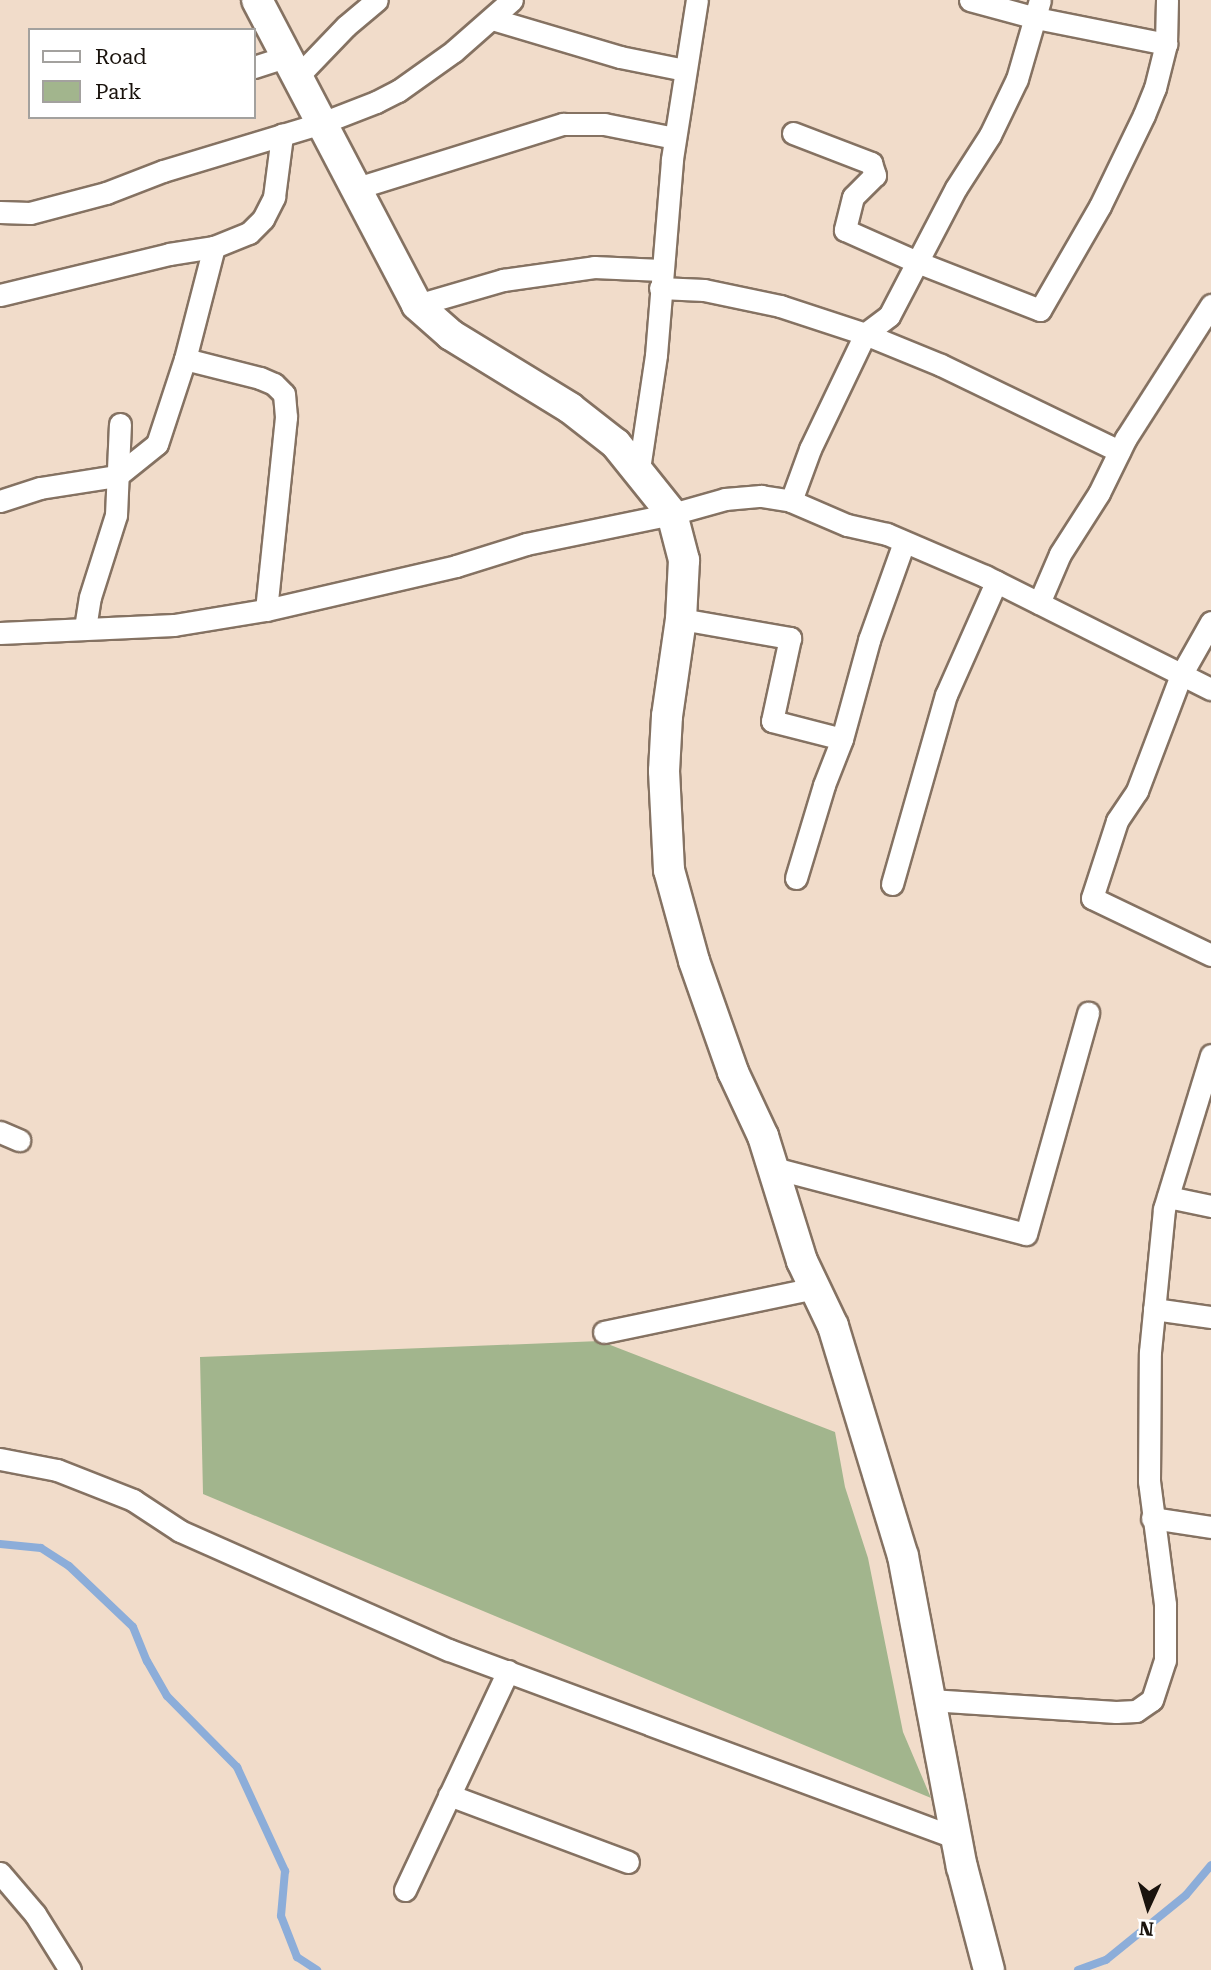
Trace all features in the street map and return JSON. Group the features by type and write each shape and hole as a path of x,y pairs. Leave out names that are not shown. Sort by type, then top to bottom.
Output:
{"street":[{"path":"257,0 417,305 451,335 570,408 616,444 639,469 672,514 684,560 681,619 667,716 664,771 669,870 679,916 733,1072 774,1168 802,1261 833,1326 903,1556 959,1839 962,1867 989,1970"},
{"path":"256,67 293,66 377,0"},
{"path":"0,212 30,213 106,192 163,171 322,123 398,91 492,19 512,0"},
{"path":"639,469 649,413 675,138 697,0"},
{"path":"970,0 1038,9 1166,44"},
{"path":"793,133 871,163 874,174 853,197 845,230 917,262 1040,310 1100,206 1144,116 1155,88 1166,44 1167,0"},
{"path":"791,501 810,449 865,334 889,316 956,188 990,135 1017,79 1038,9"},
{"path":"492,19 620,57 685,70"},
{"path":"357,188 564,124 604,124 675,138"},
{"path":"0,295 169,254 214,247 249,233 263,219 274,197 282,135"},
{"path":"0,501 40,488 117,477 157,444 185,359 214,247"},
{"path":"417,305 503,281 594,267 660,279 780,306 865,334 941,365 1119,451"},
{"path":"1039,603 1060,554 1099,493 1119,451 1164,374 1211,305"},
{"path":"185,359 260,379 274,384 284,394 286,416 266,610"},
{"path":"85,628 90,597 116,515 120,424"},
{"path":"0,633 174,625 266,610 456,566 526,544 672,514 725,499 761,496 791,501 847,525 904,542 996,582 1211,689"},
{"path":"796,878 824,785 842,739 869,640 904,542"},
{"path":"891,884 946,695 996,582"},
{"path":"681,619 790,638 772,721 842,739"},
{"path":"1211,622 1181,675 1137,791 1117,821 1092,898 1211,955"},
{"path":"1211,937 1211,949"},
{"path":"774,1168 1026,1234 1088,1013"},
{"path":"930,1700 1116,1712 1136,1711 1152,1700 1165,1660 1165,1604 1149,1481 1150,1352 1168,1197 1211,1055"},
{"path":"1168,1197 1211,1206"},
{"path":"604,1332 816,1288"},
{"path":"1154,1309 1211,1317"},
{"path":"0,1459 57,1471 133,1500 180,1531 449,1650 959,1839"},
{"path":"1152,1518 1211,1527"},
{"path":"405,1890 508,1671"},
{"path":"449,1795 628,1862"},
{"path":"0,1873 35,1914 70,1970"}],"green space":[{"path":"600,1341 835,1432 845,1487 868,1558 903,1732 931,1798 203,1494 200,1357"}],"waterway":[{"path":"0,1544 41,1548 69,1566 133,1627 147,1661 167,1696 237,1767 285,1871 281,1916 297,1957 317,1970"},
{"path":"1078,1970 1106,1960 1186,1895 1211,1865"}]}
